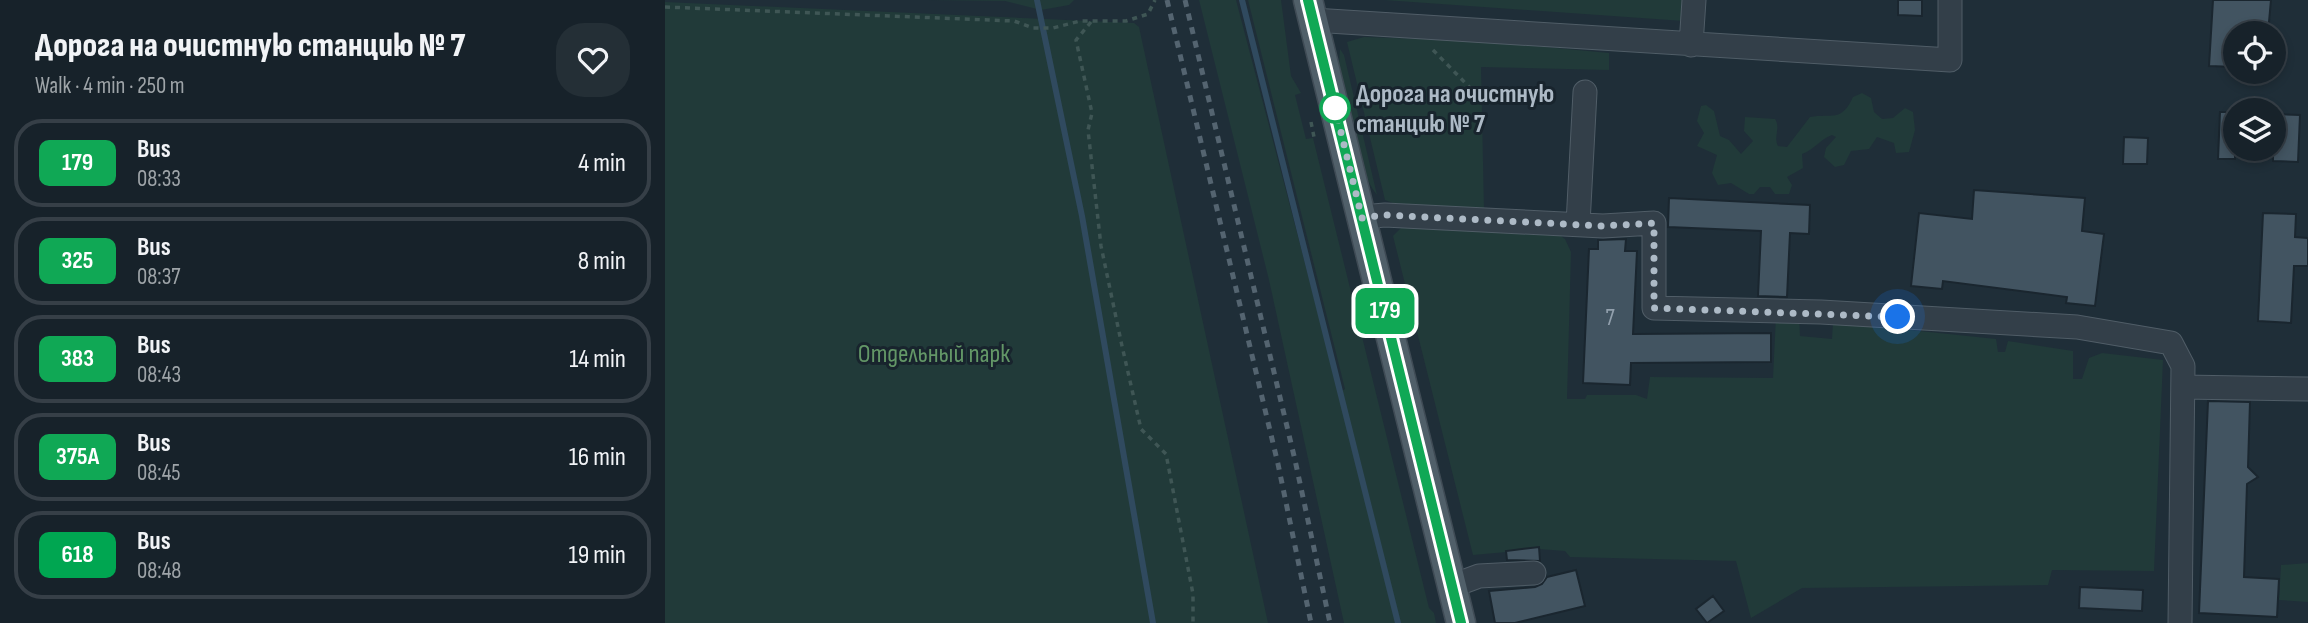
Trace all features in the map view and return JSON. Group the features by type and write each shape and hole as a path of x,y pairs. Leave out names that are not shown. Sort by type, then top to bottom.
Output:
{"main road":[{"path":"1310,10 1461,623"}],"lane":[{"path":"1691,45 1694,0"},
{"path":"1310,10 1411,25 1950,60 1950,0"},
{"path":"1578,224 1585,92"},
{"path":"1362,218 1385,215 1578,224 1654,223 1654,308 1821,312 2077,327 2172,343 2183,366 2180,623"},
{"path":"2183,387 2308,388"},
{"path":"1452,586 1479,576 1534,573"}],"path":[{"path":"665,8 1014,21 1033,28 1053,28 1080,21 1136,19 1147,14 1155,0"},
{"path":"1091,22 1076,40 1092,113 1089,130 1101,246 1141,429 1166,454 1193,594 1193,623"},
{"path":"1411,25 1481,99"}],"green space":[{"path":"928,0 1074,0 1069,5 1041,10 1005,1"},
{"path":"1199,0 1236,0 1339,393 1345,389 1248,0 1281,0 1291,76 1301,93 1295,95 1306,139 1313,138 1429,608 1434,613 1436,623 1344,623 1269,280"},
{"path":"1384,0 1686,0 1684,21"},
{"name":"Отдельный парк","path":"665,2 1134,23 1139,27 1268,623 665,623"},
{"path":"1364,37 1483,41 1609,53 1609,70 1481,67 1484,210 1393,203 1385,200 1347,42"},
{"path":"1340,49 1344,55 1377,195 1369,183 1357,151 1339,64"},
{"path":"1862,93 1871,98 1874,112 1882,119 1893,118 1905,108 1913,112 1915,130 1909,152 1896,153 1894,143 1877,137 1869,149 1851,151 1844,165 1835,167 1824,157 1826,148 1836,137 1832,135 1802,154 1803,168 1787,177 1792,185 1789,194 1775,194 1770,187 1760,187 1754,194 1749,194 1731,183 1718,185 1712,173 1717,155 1697,146 1704,133 1697,121 1701,106 1706,105 1714,111 1720,136 1729,140 1741,154 1753,141 1744,131 1745,117 1775,119 1778,146 1787,147 1810,117 1840,114 1853,97"},
{"path":"1413,226 1555,232 1565,239 1571,252 1567,399 1585,399 1587,395 1636,395 1647,399 1650,377 1773,378 1776,316 1799,317 1800,336 1832,339 1833,322 1996,339 1998,352 2005,352 2008,341 2073,351 2073,379 2082,379 2089,358 2102,353 2163,360 2154,571 2052,570 2048,585 1802,588 1751,618 1736,561 1570,557 1565,551 1539,549 1473,555 1393,236 1401,228"},
{"path":"2308,563 2308,602 2279,600 2281,565"}],"building":[{"path":"1898,0 1922,0 1922,16 1898,15"},
{"path":"2213,0 2271,0 2269,21 2223,21 2223,67 2209,66"},
{"path":"2220,112 2223,112 2223,159 2218,159"},
{"path":"2286,114 2300,115 2298,162 2273,161 2286,161"},
{"path":"2124,137 2148,138 2147,164 2123,164"},
{"path":"1974,190 2085,198 2082,231 2104,234 2095,306 2066,303 2067,297 1943,281 1942,289 1911,286 1919,213 1972,219"},
{"path":"1669,198 1810,205 1809,234 1790,233 1787,297 1758,296 1761,231 1668,227"},
{"path":"2263,213 2296,214 2295,237 2308,238 2308,266 2294,266 2291,323 2258,321"},
{"path":"1626,239 1625,251 1637,251 1633,334 1771,333 1771,362 1631,363 1630,385 1583,383 1589,249 1598,249 1598,240"},
{"path":"2208,401 2250,402 2248,467 2258,477 2247,484 2244,577 2279,579 2277,617 2199,613"},
{"path":"1539,547 1540,561 1507,560 1506,551"},
{"path":"1576,570 1585,606 1515,623 1495,623 1489,591 1535,587 1542,584 1547,577"},
{"path":"2080,587 2143,590 2142,611 2079,608"},
{"path":"1713,596 1724,611 1707,623 1696,609"}],"waterway":[{"path":"1037,0 1082,216 1153,623"},
{"path":"1242,0 1398,623"}],"railway":[{"path":"1167,0 1278,464 1311,623"},
{"path":"1185,0 1295,460 1330,623"}],"bus line":[{"name":"179","path":"1308,0 1461,623"}],"place":[{"name":"Дорога на очистную станцию № 7","path":"1335,108"}],"route":[{"path":"1335,108 1362,218 1385,215 1603,226 1654,223 1654,308 1821,312 1898,317"}]}
